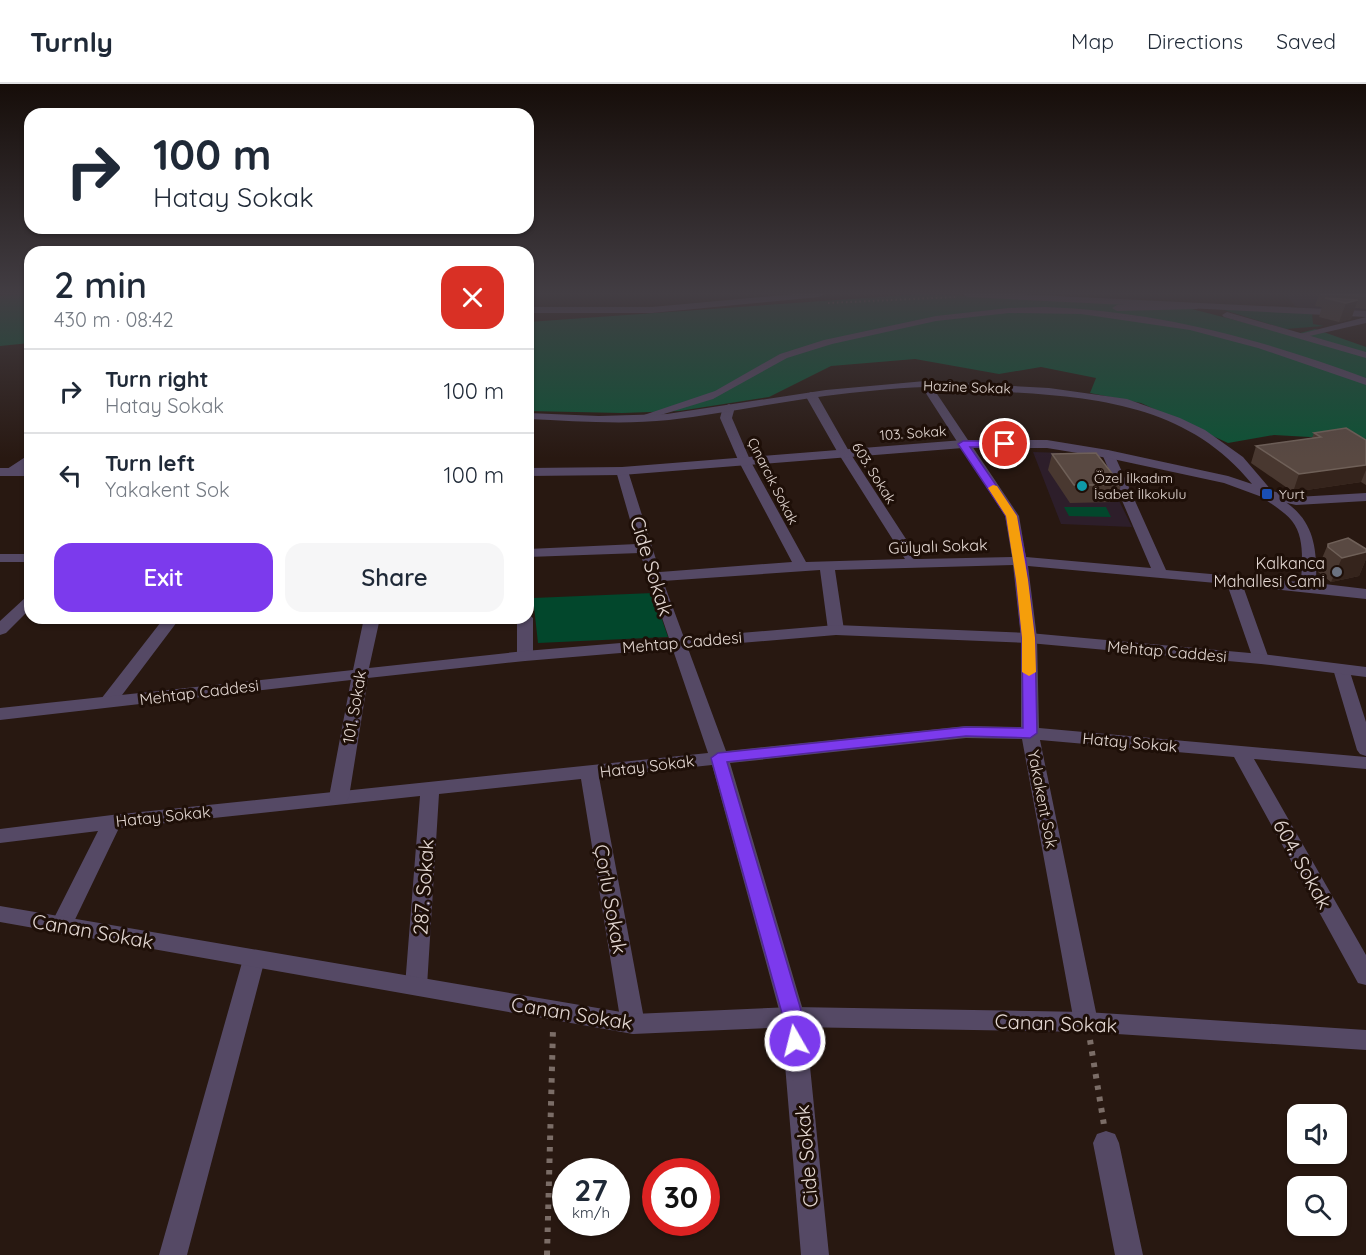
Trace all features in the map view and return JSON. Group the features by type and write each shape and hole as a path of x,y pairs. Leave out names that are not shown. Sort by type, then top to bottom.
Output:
{"street":[{"path":"641,418 718,393 739,383 770,361 811,349"},
{"path":"1276,349 1366,382"},
{"path":"1343,349 1366,356"},
{"name":"Hazine Sokak","path":"534,416 641,418 692,414 811,395 925,384 1049,391 1123,401 1147,408 1201,433 1239,460 1267,494 1298,518 1310,560 1308,587"},
{"name":"Yakakent Sok","path":"925,384 1012,516 1029,638 1030,733 1086,1022"},
{"name":"603. Sokak","path":"811,395 844,453 915,564"},
{"name":"Çınarcık Sokak","path":"729,407 726,418 745,462 801,566"},
{"name":"103. Sokak","path":"534,472 622,471 963,444 1047,444 1108,454 1228,480 1267,494 1296,501 1366,497"},
{"path":"1108,454 1160,573"},
{"path":"5,472 24,461"},
{"name":"Cide Sokak","path":"622,471 675,642 718,758 793,1017 815,1255"},
{"path":"5,472 24,472"},
{"path":"534,553 646,548"},
{"path":"0,558 24,558"},
{"name":"Gülyalı Sokak","path":"654,577 801,566 1020,561 1366,594"},
{"path":"827,567 836,630"},
{"path":"1234,582 1262,659"},
{"path":"0,630 24,607"},
{"path":"107,703 167,624"},
{"name":"101. Sokak","path":"339,797 371,624"},
{"path":"525,624 525,656"},
{"name":"Mehtap Caddesi","path":"0,714 525,656 836,630 1029,638 1262,659 1366,672"},
{"path":"1341,669 1366,750"},
{"name":"Hatay Sokak","path":"0,836 339,797 589,773 966,732 1030,733 1366,763"},
{"name":"604. Sokak","path":"1240,751 1366,976"},
{"name":"Çorlu Sokak","path":"589,773 633,1024"},
{"name":"287. Sokak","path":"416,986 430,789"},
{"path":"61,926 112,822"},
{"name":"Canan Sokak","path":"0,914 633,1024 793,1017 1086,1022 1366,1040"},
{"path":"173,1255 254,958"},
{"path":"1106,1143 1129,1255"}],"path":[{"path":"547,1255 554,1010"},
{"path":"1086,1022 1096,1069 1106,1143"}],"shaded area":[{"path":"1033,452 1096,454 1132,527 1061,524"}],"green space":[{"path":"534,349 1366,349 1366,448 1345,439 1274,435 1228,443 1141,403 1090,393 1096,378 1041,367 999,374 915,359 831,366 769,397 679,411 622,413 534,411"},
{"path":"1064,507 1106,507 1111,517 1069,516"},
{"path":"653,593 668,637 538,643 534,598"}],"building":[{"path":"1346,428 1366,440 1366,465 1299,474 1256,446 1321,437 1314,433"},
{"path":"1096,453 1121,485 1074,485 1052,454"},
{"path":"1348,538 1366,549 1366,552 1342,558 1328,547 1328,544"}],"slow traffic":[{"path":"993,488 1012,516 1029,638 1029,672"}],"place":[{"name":"Özel İlkadım İsabet İlkokulu","path":"1082,486"},
{"name":"Yurt","path":"1267,494"},
{"name":"Kalkanca Mahallesi Cami","path":"1337,572"}],"route":[{"path":"795,1041 793,1017 718,758 966,732 1030,733 1029,638 1012,516 963,444 1005,444"}]}
